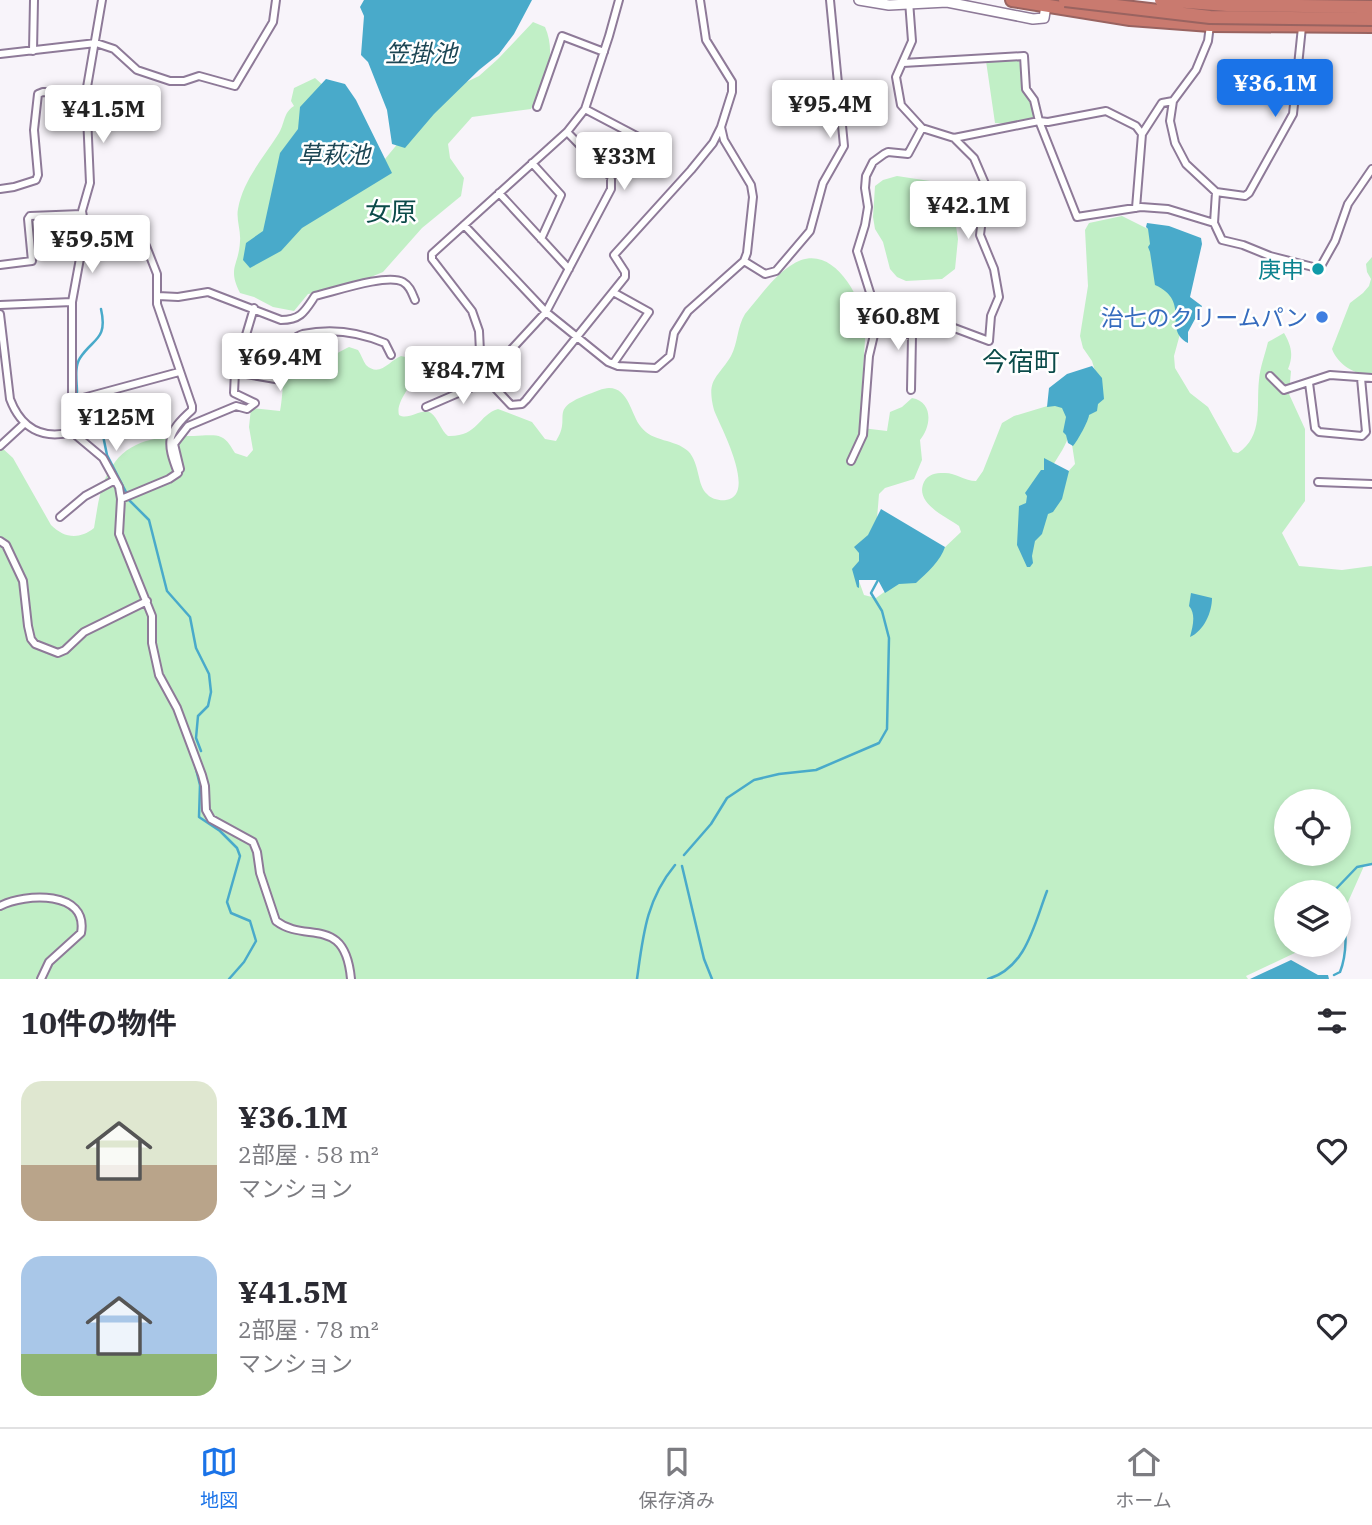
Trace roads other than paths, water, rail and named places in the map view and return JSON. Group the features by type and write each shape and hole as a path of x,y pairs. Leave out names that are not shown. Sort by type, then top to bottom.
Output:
{"highway":[{"path":"1012,0 1130,19 1210,25 1372,26"},
{"path":"1065,0 1210,17 1372,19"},
{"path":"1161,0 1227,5 1372,7"},
{"path":"1302,27 1310,0"}],"main road":[{"path":"859,0 889,5 947,2 1033,19 1044,18 1046,6"}],"street":[{"path":"33,51 34,0"},
{"path":"72,432 72,302 85,228 82,214 90,183 86,93 102,0"},
{"path":"0,54 96,43 114,49 137,70 170,81 184,81 199,76 235,86 273,22 276,0"},
{"path":"619,0 585,109 567,132 432,254 432,259 472,310 479,331 481,373 512,405 522,404 625,277 625,272 614,255 691,170 713,143 721,127 732,92 732,82 705,40 700,0"},
{"path":"744,261 765,274 776,271 810,231 823,183 844,145 830,0"},
{"path":"902,301 933,320 989,341 991,316 999,297 994,269 980,235 986,186 974,158 954,138 922,128 901,105 896,78 912,41 909,2"},
{"path":"1210,25 1208,41 1196,70 1173,101 1170,121 1175,143 1186,164 1216,192 1245,196 1293,114 1302,27"},
{"path":"537,107 562,36 604,52"},
{"path":"903,63 1024,56 1027,89 1034,100 1077,217 1136,208 1168,209 1214,223"},
{"path":"0,189 36,180 38,176 34,130 38,94 86,93"},
{"path":"1136,208 1142,134 1162,103 1173,101"},
{"path":"426,407 470,388 485,378 546,312 611,189 611,177 640,145 642,139 585,109"},
{"path":"954,138 1106,111 1136,126 1142,134"},
{"path":"464,225 546,312 576,338 613,364 656,368 670,356 674,333 688,312 744,261 747,253 753,197 745,173 724,140 721,127"},
{"path":"851,461 863,435 869,356 877,320 857,251 868,207 866,176 873,162 884,154 908,154 922,128"},
{"path":"567,132 611,177"},
{"path":"532,163 561,195 541,239"},
{"path":"1216,192 1214,223 1223,240 1243,245 1270,257 1317,268 1321,266 1335,242 1348,204 1372,169"},
{"path":"499,193 569,269"},
{"path":"0,265 32,261 28,219 30,216 82,214"},
{"path":"83,242 142,242 146,246 157,274 158,304 192,410 178,423 169,443 169,451 178,473"},
{"path":"158,296 178,297 208,292 281,320 302,316 315,296 393,279 410,288 415,300"},
{"path":"613,292 649,312 613,364"},
{"path":"0,304 72,302"},
{"path":"121,499 169,479 181,471 174,444 188,426 236,406 247,409 255,403 234,393 235,372 254,308"},
{"path":"0,314 13,408 25,424 45,435 57,436 72,432"},
{"path":"877,320 912,336 911,390"},
{"path":"235,372 281,380 284,346 301,334 363,334 385,343 391,355"},
{"path":"72,401 179,372"},
{"path":"1270,376 1284,390 1330,375 1372,378"},
{"path":"1309,383 1315,428 1319,432 1362,436 1366,432 1361,378"},
{"path":"0,446 25,424"},
{"path":"72,432 103,458 115,480 121,499 119,534 152,616 152,643 159,675 177,708 197,762 205,786 206,810 211,819 253,842 276,921 283,926 326,934 335,940 350,969 351,979"},
{"path":"60,517 85,496 115,480"},
{"path":"1318,482 1372,484"},
{"path":"0,541 6,545 23,581 28,626 35,644 58,653 84,632 147,601"},
{"path":"0,906 9,901 43,897 65,902 78,910 82,921 81,933 49,962 41,979"}],"water":[{"name":"笠掛池","path":"364,0 532,0 514,34 499,54 434,114 405,148 392,144 387,110 368,62 361,55 364,16 360,7"},
{"name":"草萩池","path":"326,79 345,84 356,100 392,173 302,228 281,251 250,268 243,260 246,243 263,231 280,153 298,129 300,107"},
{"path":"1147,223 1169,226 1201,238 1190,297 1202,306 1188,332 1188,343 1177,330 1172,299 1155,285"},
{"path":"1092,366 1102,378 1104,399 1098,404 1097,411 1089,415 1073,446 1068,443 1063,432 1066,417 1062,408 1047,407 1049,388 1067,374"},
{"path":"1044,458 1069,471 1062,499 1053,512 1048,514 1042,534 1035,541 1033,563 1027,567 1017,545 1019,506 1026,503 1025,493 1041,470 1044,470"},
{"path":"881,509 945,547 929,571 916,583 899,584 885,593 878,580 859,580 859,588 857,587 852,569 859,561 859,553 854,547 868,535"},
{"path":"1191,593 1212,598 1206,620 1190,637 1193,620 1189,606"},
{"path":"1291,960 1318,975 1328,975 1329,979 1250,979"}],"waterway":[{"path":"77,392 78,362 101,333 101,309"},
{"path":"80,401 100,421 107,455 126,492"},
{"path":"128,499 149,520 167,591 190,617 196,648 209,674 211,692 208,706 198,716 196,738 201,751"},
{"path":"684,855 711,824 727,798 754,780 816,770 879,743 887,729 889,638 882,611 871,593 878,580"},
{"path":"194,761 200,785 199,817 220,831 237,848 240,856 227,902 231,913 250,921 256,941 244,962 229,979"},
{"path":"1345,880 1357,867 1372,864"},
{"path":"637,979 647,919 665,878 675,865"},
{"path":"682,866 704,959 712,979"},
{"path":"988,979 1001,973 1020,955 1033,931 1047,891"},
{"path":"1334,975 1340,972 1344,957"}],"place":[{"name":"庚申","path":"1318,269"},
{"name":"治七のクリームパン","path":"1322,317"}],"district":[{"name":"女原","path":"391,211"},
{"name":"今宿町","path":"1021,361"}]}
